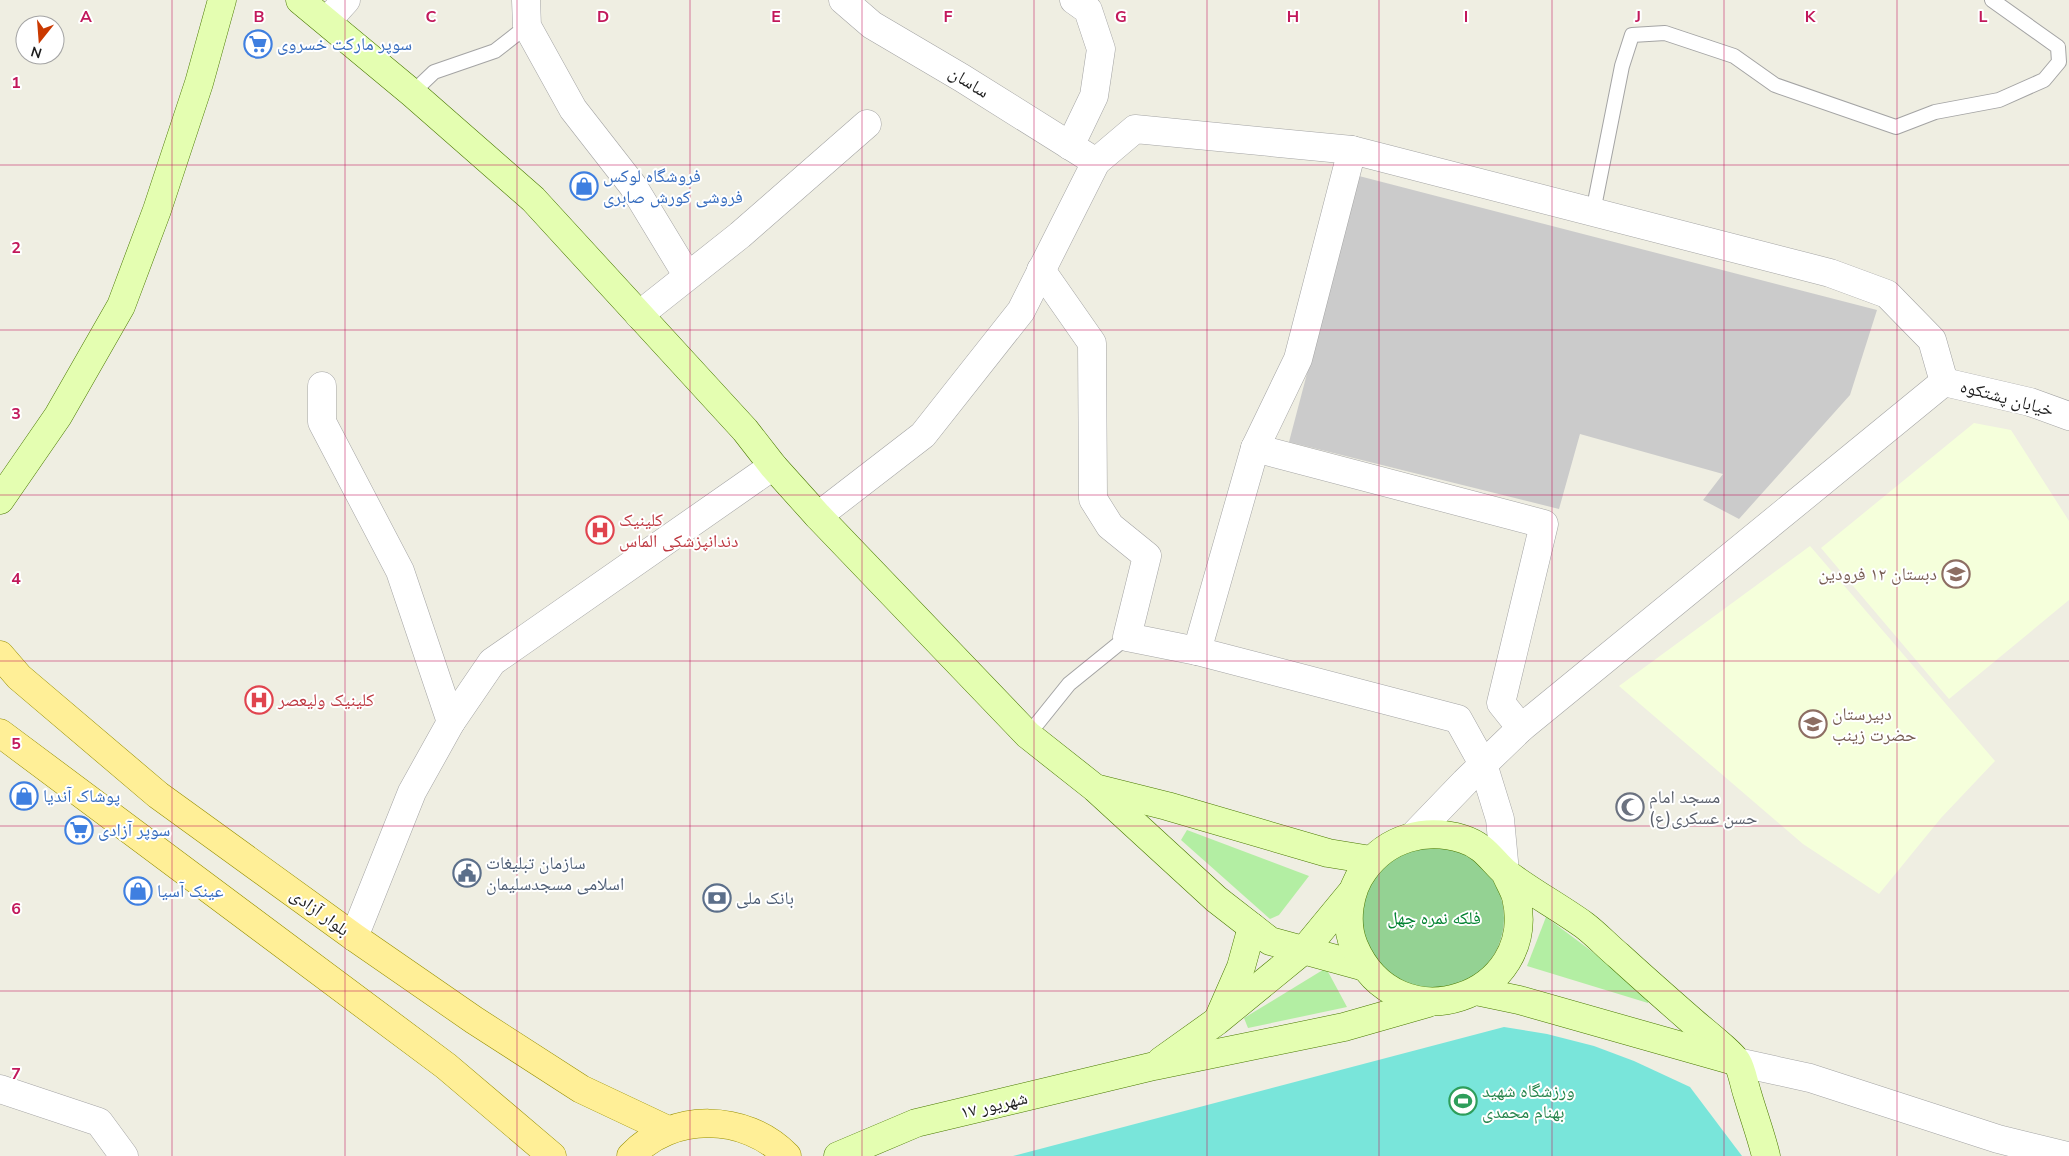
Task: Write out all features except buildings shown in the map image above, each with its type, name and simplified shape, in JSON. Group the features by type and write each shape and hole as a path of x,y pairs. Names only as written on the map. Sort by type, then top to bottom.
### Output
{"main road":[{"path":"0,500 58,416 121,306 169,174 199,83 222,0"},
{"path":"300,0 412,92 533,199 745,430 773,466 818,516 1028,735 1095,788 1216,899 1270,941 1305,949 1365,967"},
{"name":"بلوار آزادی","path":"0,655 19,677 158,795 354,937 474,1020 581,1089 668,1130"},
{"path":"0,733 446,1066 552,1156"},
{"path":"1095,788 1167,806 1328,853 1370,860"},
{"path":"1154,1066 1217,1020 1305,949 1352,892 1370,860 1390,845 1414,835 1440,833 1465,839 1487,852 1505,872 1585,926 1737,1062 1766,1156"},
{"path":"1352,892 1348,918 1353,943 1365,967 1382,985 1405,997 1429,1002 1454,1000 1476,991 1497,974 1512,951 1518,924 1516,897 1505,872"},
{"path":"1217,1020 1241,967 1252,928"},
{"path":"1476,991 1519,1000 1737,1062"},
{"name":"۱۷ شهریور","path":"838,1156 916,1123 1154,1066 1344,1027 1429,1002"},
{"path":"630,1156 640,1146 668,1130 705,1122 742,1127 776,1144 787,1156"}],"street":[{"path":"327,21 346,0"},
{"name":"ساسان","path":"843,0 872,25 962,78 1096,162"},
{"path":"1070,146 1094,96 1101,49 1088,10 1074,0"},
{"path":"527,13 573,109 633,186 688,276"},
{"path":"639,315 740,235 867,124"},
{"path":"818,516 923,435 1021,311 1096,162 1135,129 1352,150 1830,273 1887,294 1932,340 1944,382 1521,728 1414,835"},
{"path":"1197,651 1255,448 1298,359 1352,150"},
{"path":"1041,270 1092,343 1093,499 1110,526 1147,556 1127,637 1197,651 1458,719 1483,764 1500,819 1505,872"},
{"name":"خیابان پشتکوه","path":"1944,382 2030,402 2069,416"},
{"path":"322,386 322,422 400,570 451,722"},
{"path":"1255,448 1544,524 1501,703 1521,728"},
{"path":"354,937 412,792 451,722 492,662 773,466"},
{"path":"1737,1062 1810,1078 1998,1139 2066,1156"},
{"path":"0,1089 99,1122 124,1156"}],"lane":[{"path":"1594,212 1622,66 1632,35 1664,33 1734,56 1774,85 1896,127 1935,112 1999,100 2044,80 2059,62 2058,47 1992,0"},
{"path":"412,92 434,72 495,50 527,13"},
{"path":"1028,735 1069,684 1127,637"}],"shaded area":[{"path":"1359,176 1877,310 1850,395 1739,519 1703,500 1723,474 1580,434 1559,509 1289,442"},
{"name":"دبستان ۱۲ فرودین","path":"1974,423 2011,430 2069,521 2069,600 1949,699 1821,548"},
{"name":"دبیرستان حضرت زینب","path":"1810,546 1995,761 1941,818 1879,894 1803,844 1619,686"},
{"name":"ورزشگاه شهید بهنام محمدی","path":"1504,1027 1547,1034 1594,1046 1634,1061 1690,1087 1742,1156 1013,1156"}],"green space":[{"path":"1187,830 1309,876 1279,915 1270,919 1181,840"},
{"name":"فلکه نمره چهل","path":"1433,847 1447,848 1460,852 1483,868 1499,891 1503,904 1503,932 1499,945 1483,968 1460,984 1447,988 1433,989 1419,988 1406,984 1383,968 1367,945 1363,932 1362,918 1363,904 1367,891 1383,868 1406,852 1419,848"},
{"path":"1546,917 1650,995 1648,1003 1527,966"},
{"path":"1326,968 1347,1007 1248,1028 1244,1018"}],"place":[{"name":"سوپر مارکت خسروی","path":"258,44"},
{"name":"فروشگاه لوکس فروشی کورش صابری","path":"584,186"},
{"name":"کلینیک دندانپزشکی الماس","path":"600,530"},
{"name":"دبستان ۱۲ فرودین","path":"1956,574"},
{"name":"کلینیک ولیعصر","path":"259,700"},
{"name":"دبیرستان حضرت زینب","path":"1813,724"},
{"name":"پوشاک آندیا","path":"24,796"},
{"name":"مسجد امام حسن عسکری(ع)","path":"1630,807"},
{"name":"سوپر آزادی","path":"79,830"},
{"name":"سازمان تبلیغات اسلامی مسجدسلیمان","path":"467,873"},
{"name":"عینک آسیا","path":"138,891"},
{"name":"بانک ملی","path":"717,898"},
{"name":"ورزشگاه شهید بهنام محمدی","path":"1463,1101"}]}
